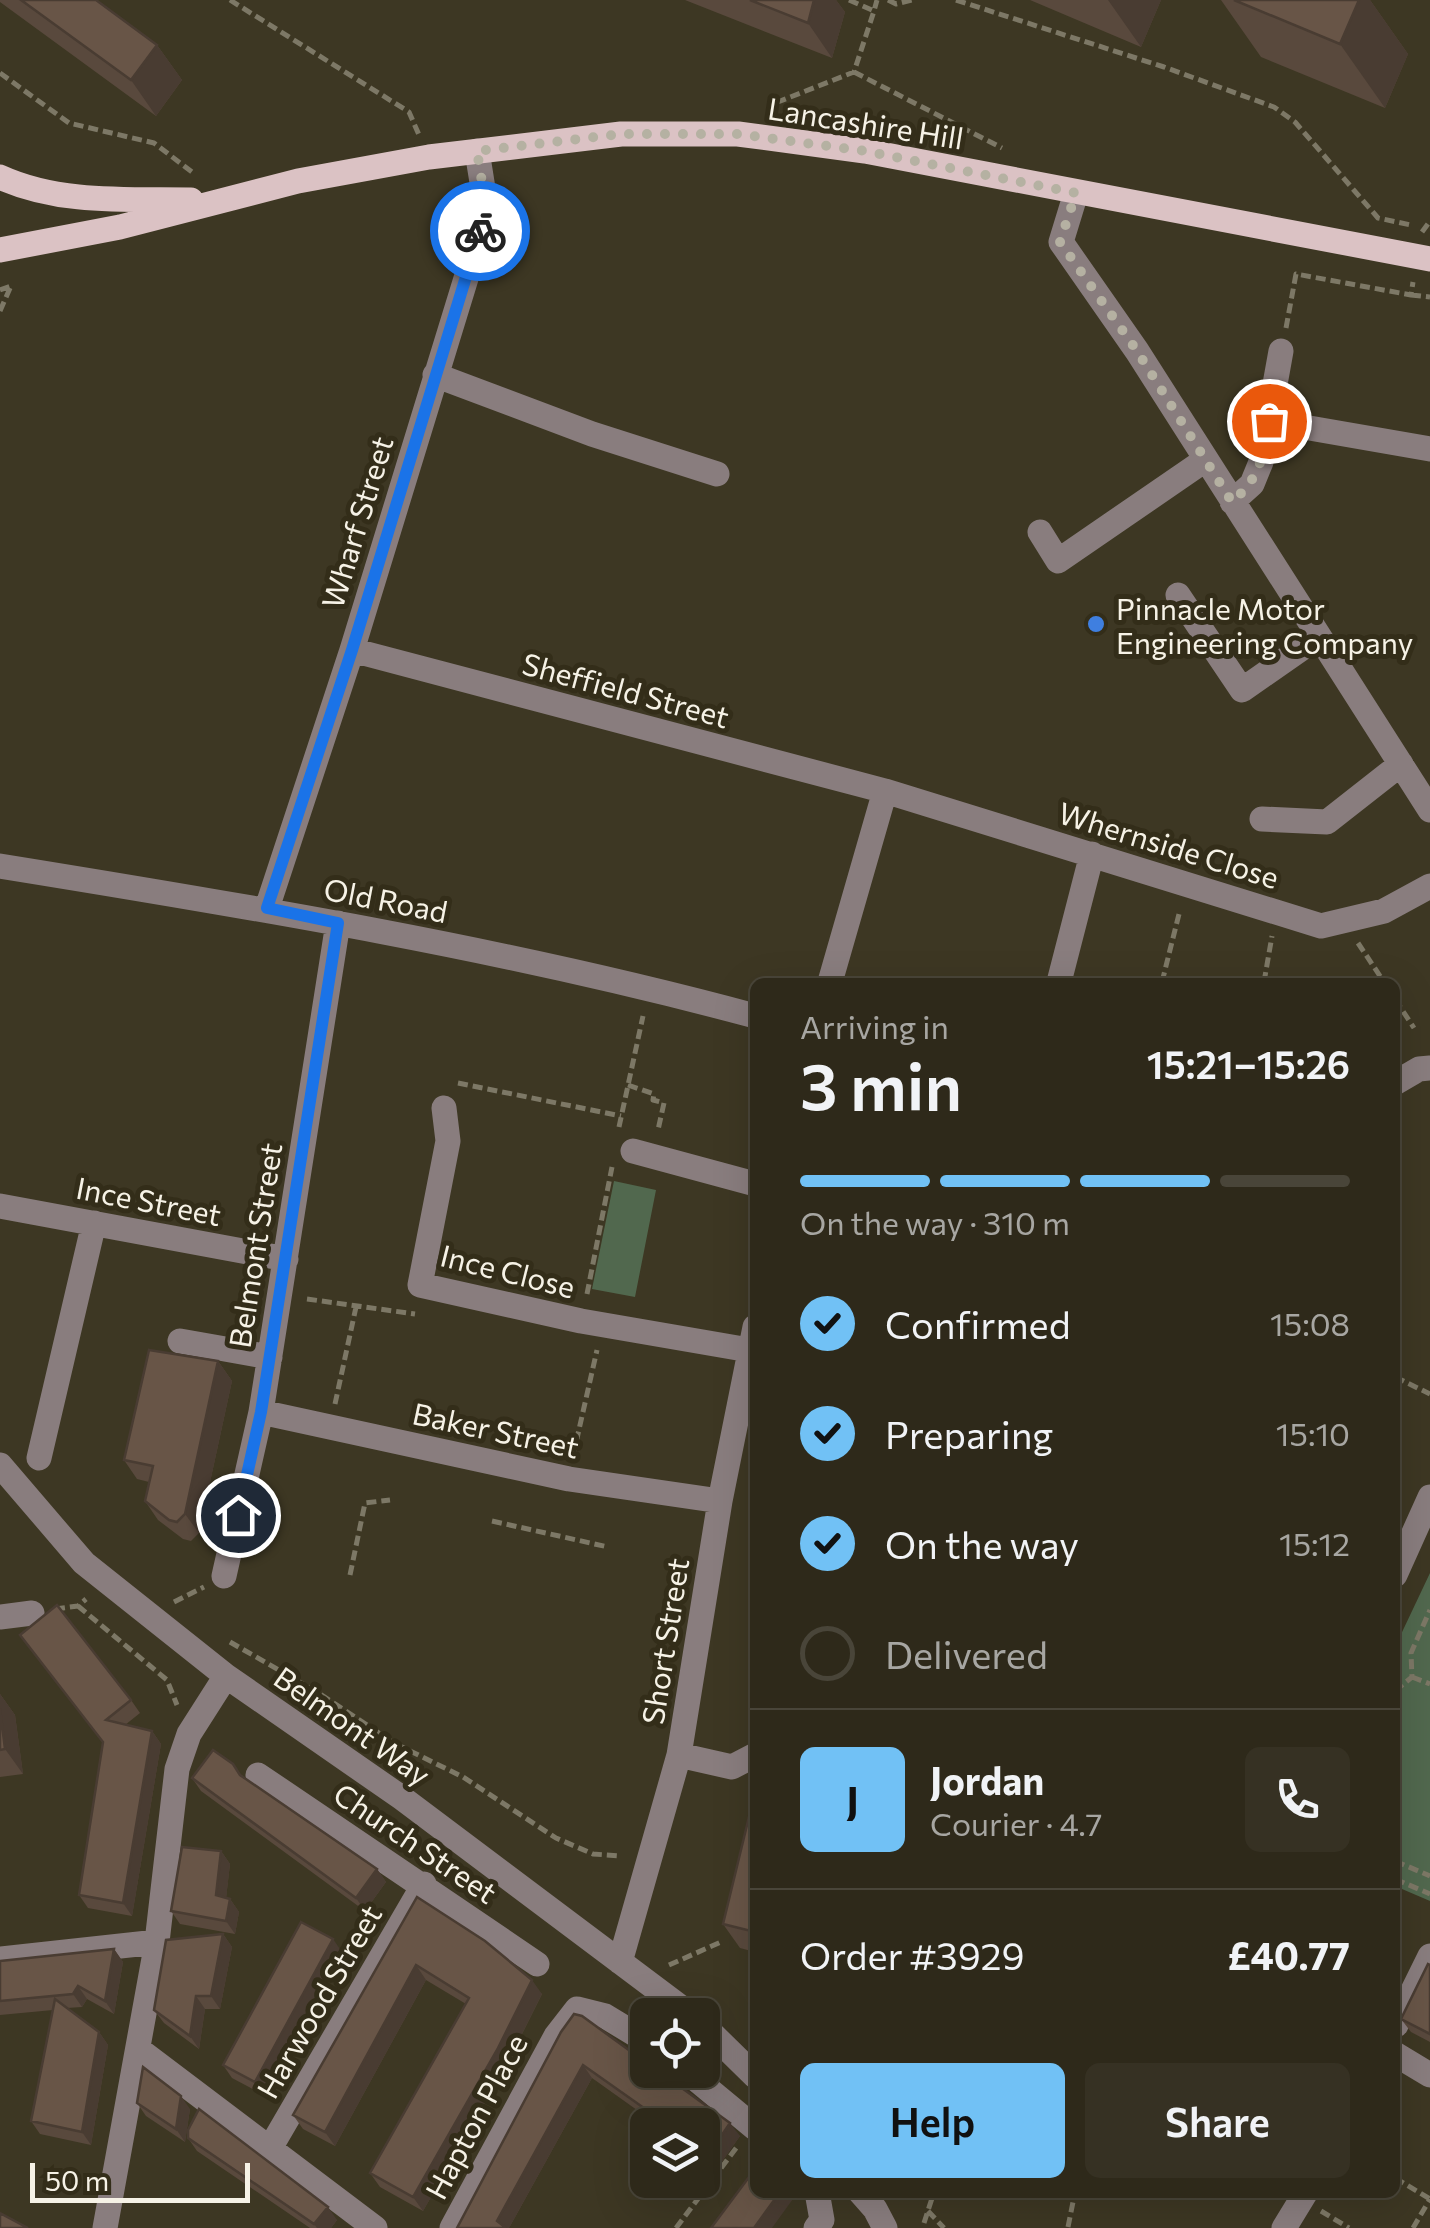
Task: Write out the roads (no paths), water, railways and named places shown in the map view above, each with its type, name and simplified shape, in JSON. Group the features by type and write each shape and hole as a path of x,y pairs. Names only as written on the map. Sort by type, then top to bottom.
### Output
{"main road":[{"name":"Lancashire Hill","path":"0,250 230,200 298,181 429,157 621,134 738,134 865,151 1424,258"},
{"name":"Lancashire Hill","path":"0,176 32,191 104,199 230,200"}],"street":[{"name":"Wharf Street","path":"267,908 352,650 482,223 485,201 477,151"},
{"path":"1076,193 1060,242 1137,351 1430,810"},
{"path":"1232,502 1252,484 1257,473 1282,351"},
{"path":"435,374 592,434 717,474"},
{"path":"1269,421 1430,449"},
{"path":"1040,532 1058,561 1206,460"},
{"path":"1178,595 1242,690 1318,637"},
{"name":"Sheffield Street","path":"352,650 884,791"},
{"path":"1262,819 1327,822 1401,764"},
{"path":"831,978 884,791"},
{"name":"Whernside Close","path":"884,791 1320,926 1384,912 1430,886"},
{"path":"1060,978 1092,854"},
{"name":"Old Road","path":"0,866 267,908 650,988 750,1015"},
{"name":"Belmont Street","path":"224,1576 261,1412 338,923"},
{"path":"1400,1080 1419,1069 1430,1068"},
{"name":"Ince Close","path":"444,1108 448,1141 420,1286 604,1325 750,1343"},
{"path":"643,1154 750,1183"},
{"name":"Ince Street","path":"0,1206 286,1259"},
{"path":"39,1458 94,1223"},
{"path":"180,1341 270,1357"},
{"name":"Short Street","path":"630,1970 649,1859 678,1754 720,1501 750,1357"},
{"name":"Baker Street","path":"261,1412 570,1479 720,1501"},
{"name":"Belmont Way","path":"0,1465 84,1562 226,1676 402,1798 667,1998"},
{"path":"1400,1563 1430,1497"},
{"path":"0,1617 32,1613"},
{"path":"104,2228 157,1942 177,1769 189,1734 226,1676"},
{"path":"678,1754 732,1766 750,1757"},
{"name":"Church Street","path":"258,1775 537,1964"},
{"name":"Harwood Street","path":"270,2150 424,1884"},
{"path":"0,1959 157,1942"},
{"path":"1400,2016 1430,1956"},
{"name":"Hapton Place","path":"452,2228 556,2036 577,2008 606,2016 630,2031"},
{"path":"720,2042 750,2071"},
{"path":"138,2049 376,2228"},
{"path":"1400,2057 1430,2075"},
{"path":"707,2088 750,2124"},
{"path":"816,2228 822,2220 818,2198"},
{"path":"865,2198 885,2228"},
{"path":"1284,2228 1302,2198"}],"place":[{"name":"Pinnacle Motor Engineering Company","path":"1096,624"}]}
